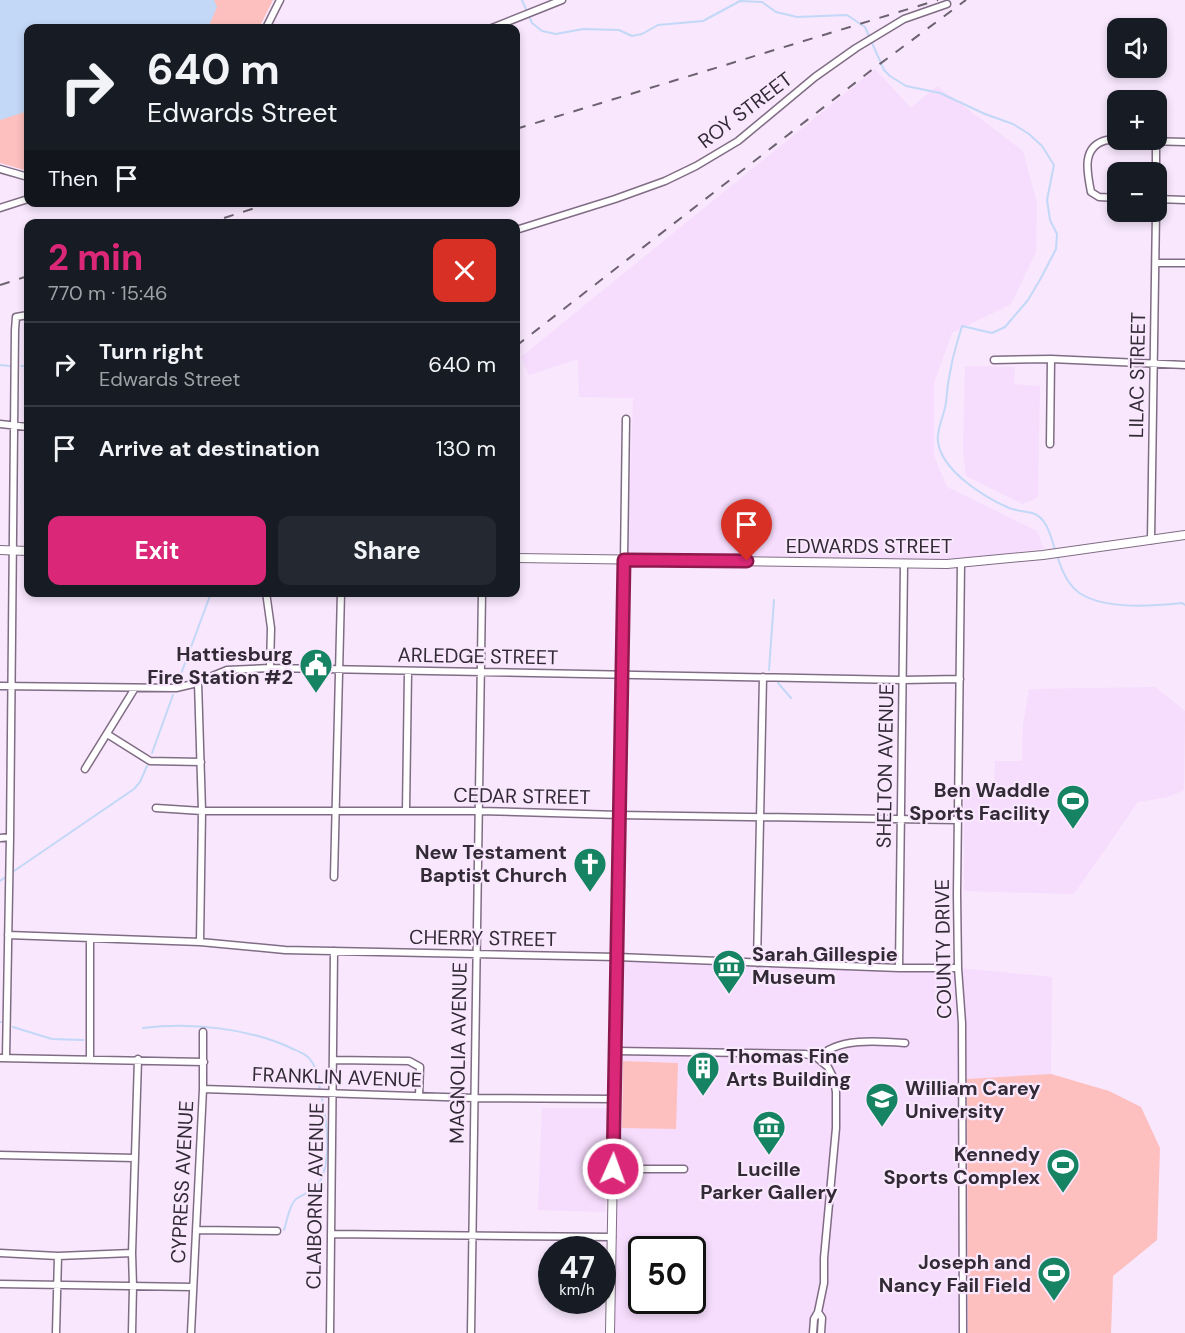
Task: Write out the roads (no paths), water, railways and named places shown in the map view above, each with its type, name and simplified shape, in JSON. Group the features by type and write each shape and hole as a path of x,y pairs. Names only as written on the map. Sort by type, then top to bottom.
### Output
{"main road":[{"name":"EDWARDS STREET","path":"520,558 961,563 1070,552 1185,536"},
{"path":"0,550 24,551"},
{"path":"612,1236 624,560"},
{"path":"610,1314 610,1333"}],"street":[{"path":"268,24 280,0"},
{"path":"502,24 562,0"},
{"name":"ROY STREET","path":"520,229 615,199 664,181 696,166 738,141 815,78 856,48 910,16 947,4"},
{"path":"1107,140 1097,142 1092,147 1088,176 1091,192 1099,197 1107,197"},
{"path":"1167,142 1185,142"},
{"path":"0,170 24,176"},
{"path":"1167,199 1185,200"},
{"path":"0,208 24,200"},
{"name":"LILAC STREET","path":"1152,540 1156,222"},
{"path":"1156,263 1185,263"},
{"path":"24,316 16,317 10,837 3,1058 204,1062"},
{"path":"1050,444 1051,359"},
{"path":"994,360 1051,359 1185,364"},
{"path":"624,560 626,419"},
{"path":"0,424 24,426"},
{"name":"COUNTY DRIVE","path":"961,563 958,968 962,1023 963,1333"},
{"name":"SHELTON AVENUE","path":"898,968 904,564"},
{"path":"267,597 271,622 270,668"},
{"path":"334,877 341,597"},
{"name":"MAGNOLIA AVENUE","path":"471,1333 482,597"},
{"name":"ARLEDGE STREET","path":"0,686 176,688 227,670 270,668 902,680 960,679"},
{"path":"406,811 408,672"},
{"path":"757,963 762,676"},
{"path":"198,682 202,811 200,942"},
{"path":"85,769 135,688"},
{"path":"107,734 150,761 201,762"},
{"name":"CEDAR STREET","path":"156,808 202,811 480,811 958,820"},
{"path":"0,838 10,837"},
{"name":"CHERRY STREET","path":"8,935 200,942 264,949 958,968"},
{"path":"90,939 90,1059"},
{"name":"CLAIBORNE AVENUE","path":"330,1333 334,951"},
{"name":"CYPRESS AVENUE","path":"191,1333 198,1230 203,1032"},
{"path":"819,1058 823,1053 849,1043 905,1042"},
{"path":"615,1051 805,1053 819,1058 828,1067 834,1079 836,1108 824,1283 818,1312 814,1319 813,1333"},
{"path":"132,1333 138,1059"},
{"path":"333,1060 415,1063 420,1067 419,1096"},
{"name":"FRANKLIN AVENUE","path":"203,1089 474,1098 615,1099"},
{"path":"0,1155 135,1158"},
{"path":"613,1169 684,1169"},
{"path":"198,1230 277,1231"},
{"path":"332,1234 538,1236"},
{"path":"0,1253 58,1256 132,1253"},
{"path":"56,1333 58,1256"},
{"path":"0,1284 193,1287"},
{"path":"818,1312 822,1318 821,1333"}],"water":[{"path":"0,0 214,0 217,7 210,24 24,24 24,112 0,120"}],"waterway":[{"path":"522,0 532,23 542,31 556,34 583,29 619,30 632,36 642,34 658,25 703,21 740,1 762,2 776,12 797,17 847,15 865,27 884,70 890,76 906,86 940,93 1013,124 1042,146 1054,165 1047,200 1050,220 1057,234 1056,249 1028,300 1005,327 992,333 962,326 948,382 938,442 947,463 966,482 999,503 1012,509 1037,515 1048,528 1055,550"},
{"path":"0,365 10,366"},
{"path":"1057,555 1072,586 1081,594 1092,599 1130,606 1182,603 1185,605"},
{"path":"178,682 210,597"},
{"path":"769,670 774,600"},
{"path":"778,683 791,698"},
{"path":"152,753 173,695"},
{"path":"14,871 134,789 147,766"},
{"path":"0,881 4,878"},
{"path":"143,1028 200,1026 239,1032 276,1042 301,1053 310,1060 314,1065 320,1089"},
{"path":"13,1027 52,1039 83,1040"},
{"path":"284,1230 294,1202 317,1186 326,1164 327,1142 322,1099"}],"railway":[{"path":"520,128 938,0"},
{"path":"520,343 869,72 966,0"},
{"path":"221,219 258,207"},
{"path":"0,285 24,277"}],"place":[{"name":"Hattiesburg Fire Station #2","path":"316,694"},
{"name":"Ben Waddle Sports Facility","path":"1073,830"},
{"name":"New Testament Baptist Church","path":"590,893"},
{"name":"Sarah Gillespie Museum","path":"729,995"},
{"name":"Thomas Fine Arts Building","path":"703,1097"},
{"name":"William Carey University","path":"882,1128"},
{"name":"Lucille Parker Gallery","path":"769,1156"},
{"name":"Kennedy Sports Complex","path":"1063,1194"},
{"name":"Joseph and Nancy Fail Field","path":"1054,1302"}]}
